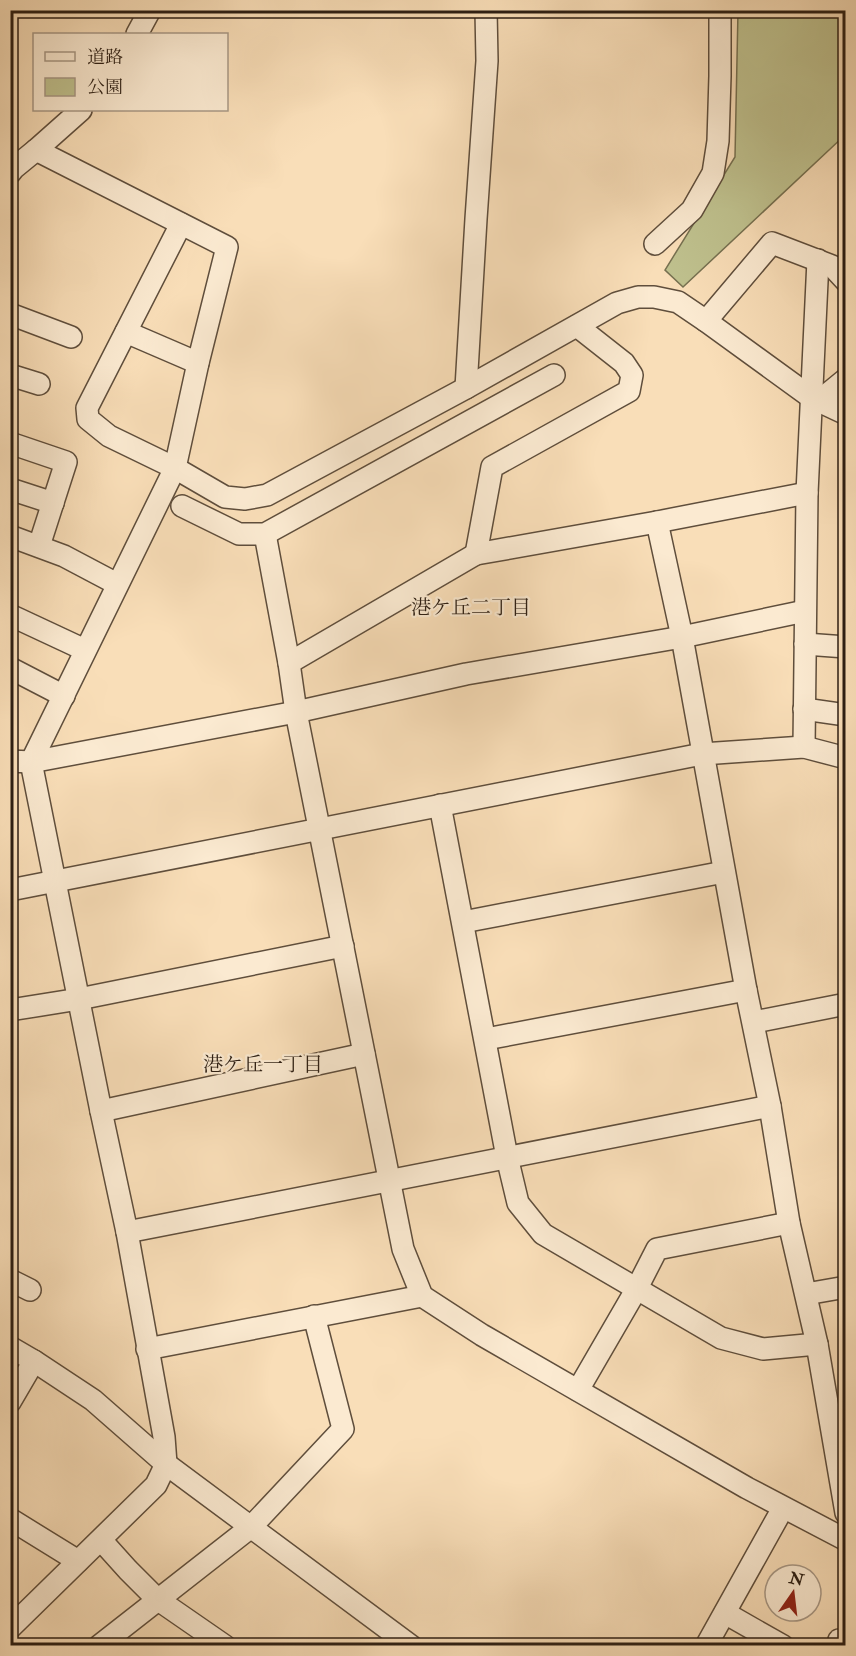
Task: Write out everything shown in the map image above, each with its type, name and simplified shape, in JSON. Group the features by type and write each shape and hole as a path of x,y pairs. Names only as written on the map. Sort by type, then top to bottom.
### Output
{"street":[{"path":"138,33 150,10"},
{"path":"466,388 487,61 486,10"},
{"path":"655,244 692,210 713,173 718,141 720,10"},
{"path":"10,172 80,111"},
{"path":"10,1628 156,1485 166,1464 164,1437 127,1232 56,882 21,762 64,696 175,468 227,247 36,150"},
{"path":"181,224 87,408 88,418 110,436 175,468 225,497 245,499 267,495 466,388 617,303 638,297 654,297 678,302 812,398 846,414"},
{"path":"706,321 772,243 832,266 846,281"},
{"path":"804,747 807,493 818,260"},
{"path":"10,314 71,337"},
{"path":"476,554 492,466 629,391 632,375 624,363 577,326"},
{"path":"126,332 198,363"},
{"path":"10,375 39,384"},
{"path":"182,506 239,534 265,534 554,375"},
{"path":"812,398 824,397 846,379"},
{"path":"10,443 66,462 39,546"},
{"path":"10,489 53,503"},
{"path":"289,663 476,554 807,493"},
{"path":"657,522 682,637 746,990 770,1106 789,1222 818,1344 846,1513"},
{"path":"265,534 296,712 403,1249 422,1296 482,1335 783,1508 846,1540"},
{"path":"10,536 64,556 117,584"},
{"path":"21,762 296,712 466,674 682,637 805,611"},
{"path":"10,615 85,650"},
{"path":"805,644 846,647"},
{"path":"10,668 64,696"},
{"path":"804,710 846,716"},
{"path":"10,890 702,754 804,747 846,758"},
{"path":"440,805 507,1157 518,1203 543,1234 721,1338 763,1349 818,1344"},
{"path":"463,922 724,872"},
{"path":"10,1010 79,999 343,946"},
{"path":"486,1039 746,990"},
{"path":"754,1022 846,1004"},
{"path":"101,1111 364,1054"},
{"path":"127,1232 770,1106"},
{"path":"578,1390 657,1249 789,1222"},
{"path":"10,1280 30,1290"},
{"path":"806,1294 846,1287"},
{"path":"147,1349 422,1296"},
{"path":"99,1646 251,1527 343,1429 314,1317"},
{"path":"10,1347 93,1400 166,1464 411,1646"},
{"path":"10,1402 34,1361"},
{"path":"706,1646 783,1508"},
{"path":"10,1519 78,1560"},
{"path":"101,1540 157,1599 225,1646"},
{"path":"725,1613 783,1646"}],"green space":[{"path":"738,11 845,11 845,135 683,287 665,270 735,157"}],"district":[{"name":"港ケ丘二丁目","path":"471,607"},
{"name":"港ケ丘一丁目","path":"263,1064"}]}
